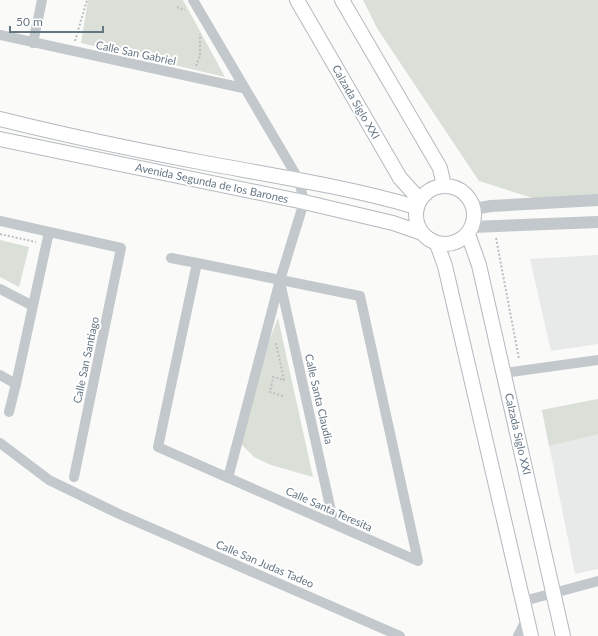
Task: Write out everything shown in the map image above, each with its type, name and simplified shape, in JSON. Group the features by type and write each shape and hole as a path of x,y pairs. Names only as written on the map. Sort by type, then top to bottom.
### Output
{"main road":[{"name":"Calzada Siglo XXI","path":"297,0 400,178 418,203"},
{"path":"342,0 440,168 444,186"},
{"name":"Avenida Segunda de los Barones","path":"0,119 110,145 299,180 394,200 418,203"},
{"name":"Avenida Segunda de los Barones","path":"0,139 304,202 393,223 422,233"},
{"path":"437,244 454,244 470,230 474,209 463,192 456,188 444,186 430,190 423,194 418,203 416,221 422,233 437,244 445,266 531,636"},
{"name":"Calzada Siglo XXI","path":"470,230 563,636"}],"street":[{"path":"33,43 42,0"},
{"path":"193,0 243,88 299,180 304,202 280,280 228,478"},
{"name":"Calle San Gabriel","path":"0,36 243,88"},
{"path":"474,209 491,206 598,200"},
{"path":"0,221 49,232 9,412"},
{"path":"470,230 494,225 598,222"},
{"name":"Calle San Santiago","path":"49,232 121,248 74,476"},
{"path":"171,258 196,263"},
{"name":"Calle Santa Teresita","path":"196,263 360,296 418,561 158,447 196,263"},
{"name":"Calle Santa Claudia","path":"280,280 334,524"},
{"path":"0,289 33,306"},
{"path":"504,374 598,360"},
{"path":"0,375 16,384"},
{"name":"Calle San Judas Tadeo","path":"0,443 49,480 119,514 400,636"},
{"path":"524,601 598,581"},
{"path":"518,636 528,618"}],"path":[{"path":"73,52 87,0"},
{"path":"177,7 188,11"},
{"path":"192,77 200,56 200,32"},
{"path":"494,225 521,371"},
{"path":"0,234 40,243"},
{"path":"278,336 276,344 284,380 273,377 270,392 283,396"}],"shaded area":[{"path":"88,0 183,0 225,77 81,43"},
{"path":"363,0 598,0 598,196 536,199 479,181 377,28"},
{"path":"0,240 29,247 19,287 0,277"},
{"path":"598,255 598,344 551,351 530,259"},
{"path":"278,318 313,477 271,465 254,457 238,441 253,382"},
{"path":"598,399 598,569 575,574 542,410"},
{"path":"598,399 598,434 549,446 542,410"}]}
